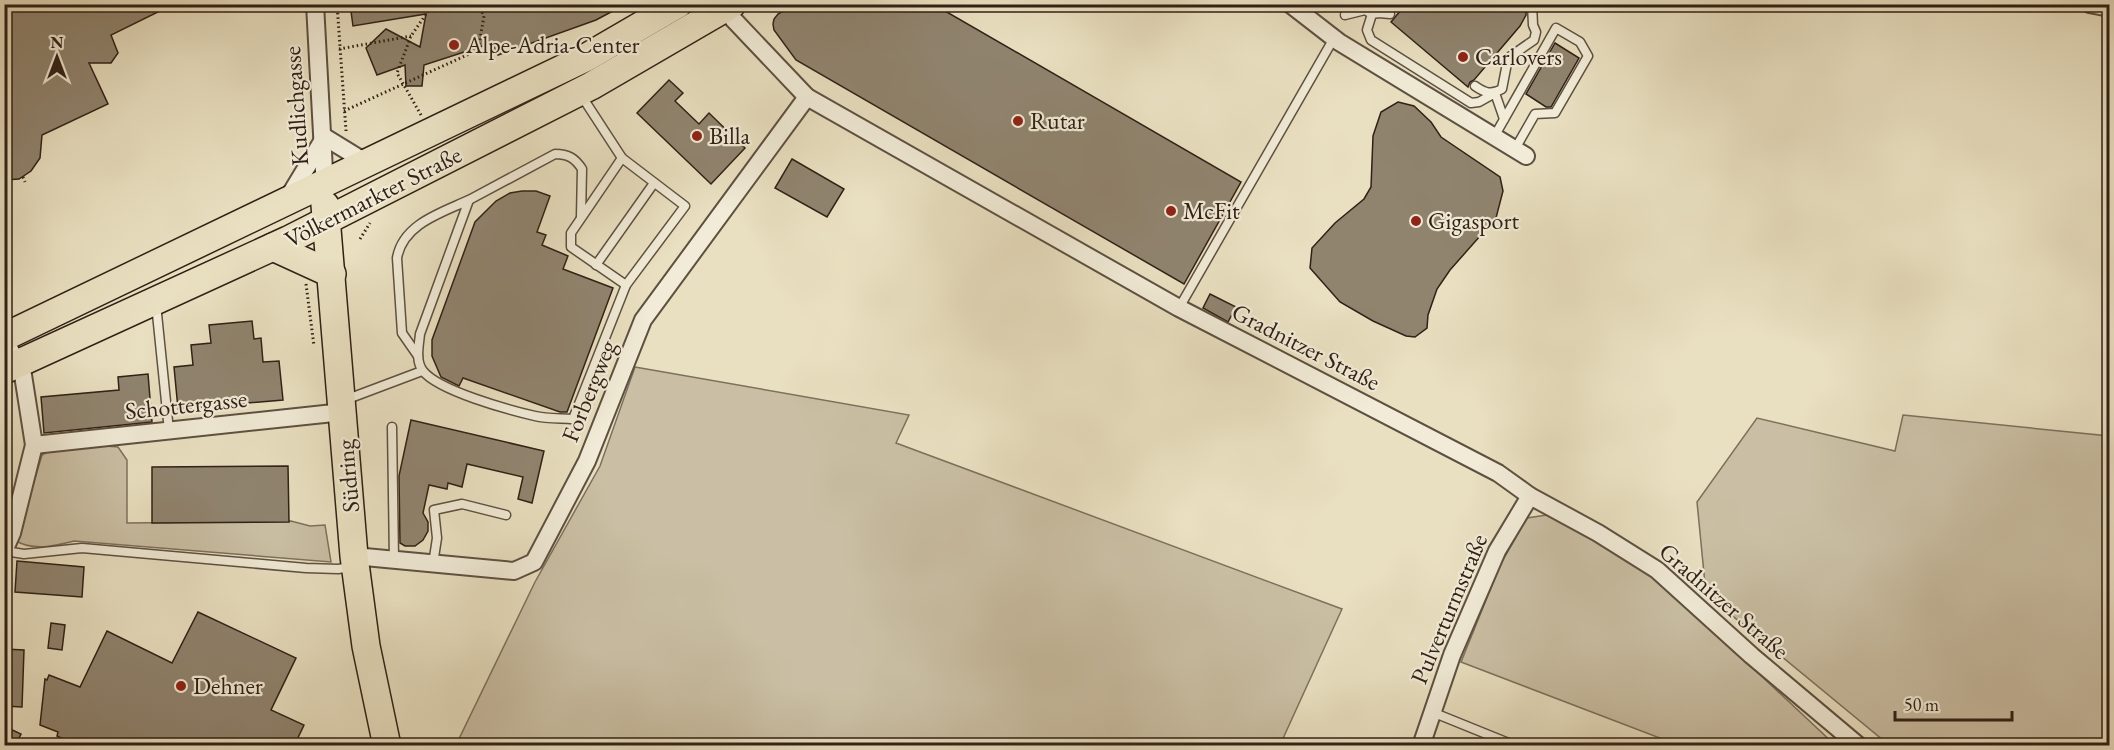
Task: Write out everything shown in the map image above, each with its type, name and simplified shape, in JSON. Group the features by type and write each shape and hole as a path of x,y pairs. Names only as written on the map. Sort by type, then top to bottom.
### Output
{"main road":[{"name":"Völkermarkter Straße","path":"13,353 284,204 587,57 678,4"},
{"name":"Völkermarkter Straße","path":"13,353 155,302 273,247 579,92 728,6"},
{"path":"284,204 325,205 368,199"},
{"path":"273,247 332,268 368,199"},
{"name":"Südring","path":"325,205 355,561 366,646 387,746"}],"street":[{"name":"Kudlichgasse","path":"315,4 325,205"},
{"path":"1290,4 1334,38 1521,153"},
{"path":"2089,4 2109,8"},
{"name":"Gradnitzer Straße","path":"728,6 733,19 807,97 1179,308 1498,473 1530,496 1598,533 1657,570 1752,656 1859,746"},
{"name":"Forbergweg","path":"355,561 394,560 514,572 534,562 587,461 643,320 807,97"},
{"path":"284,204 323,138 367,163"},
{"path":"5,551 9,523 34,445 13,353"},
{"name":"Schottergasse","path":"34,445 169,431 342,406"},
{"name":"Pulverturmstraße","path":"1421,746 1452,655 1497,551 1530,496"}],"lane":[{"path":"1354,4 1345,15 1369,10 1390,14"},
{"path":"1369,10 1367,30 1371,39 1471,103 1479,102 1502,89 1508,58 1534,39 1536,32 1533,25 1532,4"},
{"path":"1494,137 1556,28 1580,42 1588,56 1555,113 1535,114 1521,153"},
{"path":"1179,308 1334,38"},
{"path":"1476,86 1484,92 1495,93"},
{"path":"579,92 622,158 685,206 626,285 573,419 537,417 490,404 450,389 422,370 418,356 402,333 397,258 399,246 420,223 469,200 555,154 571,156 582,169 581,218"},
{"path":"1495,93 1504,119"},
{"path":"622,158 571,233 571,248 626,285"},
{"path":"596,265 654,183"},
{"path":"418,356 420,334 469,200"},
{"path":"155,302 169,431"},
{"path":"342,406 422,370"},
{"path":"392,428 394,560"},
{"path":"433,564 437,538 434,510 462,504 506,515"},
{"path":"5,551 24,554 82,548 338,569 355,561"},
{"path":"1432,712 1516,746"}],"path":[{"path":"337,4 344,111 348,137"},
{"path":"422,116 397,73 411,36 433,4"},
{"path":"344,111 478,51 484,16 478,4"},
{"path":"339,49 411,36"},
{"path":"23,177 25,182"}],"shaded area":[{"path":"635,367 909,415 896,443 1342,609 1280,745 456,745 535,582 600,466"},
{"path":"1903,415 2109,436 2109,745 1889,745 1706,594 1697,502 1757,418 1895,451"},
{"path":"118,447 127,460 127,523 291,521 310,526 325,525 331,562 74,541 37,547 16,541 42,455 51,450"},
{"path":"1553,514 1657,578 1835,745 1678,745 1461,662 1501,563 1527,518"}],"building":[{"path":"18,4 174,4 111,35 118,53 111,63 89,63 108,104 42,135 40,158 31,171 19,179 4,180 4,11"},
{"name":"Alpe-Adria-Center","path":"350,4 626,4 596,20 498,55 492,43 424,65 422,86 406,86 405,65 377,75 366,48 386,29 420,47 426,14 353,26"},
{"name":"Rutar","path":"794,4 933,4 1241,182 1184,284 796,60 774,30 773,24 778,14"},
{"name":"Carlovers","path":"1406,4 1513,4 1526,12 1526,15 1520,26 1468,87 1391,22"},
{"path":"1555,43 1579,58 1551,107 1546,107 1526,94"},
{"name":"Billa","path":"669,80 683,93 675,101 699,124 709,113 745,148 711,184 637,113"},
{"name":"Gigasport","path":"1398,102 1414,106 1431,122 1441,137 1500,177 1503,191 1496,218 1450,270 1437,289 1428,315 1427,328 1415,337 1406,336 1373,321 1340,302 1310,268 1312,248 1335,223 1364,199 1371,187 1373,136 1381,112"},
{"path":"792,159 844,189 827,217 775,188"},
{"path":"536,191 550,196 537,232 546,235 542,245 568,256 563,269 613,288 567,412 560,412 463,378 459,386 441,377 432,356 432,340 475,222 496,201 510,193"},
{"path":"1210,294 1236,307 1228,322 1203,308"},
{"path":"252,321 254,339 261,338 263,362 279,361 283,400 178,409 174,367 193,365 191,345 211,343 209,325"},
{"path":"148,374 152,422 44,433 41,397 119,390 118,377"},
{"path":"411,420 544,451 532,503 518,499 523,477 467,464 462,487 448,483 447,489 429,485 423,513 428,522 428,531 423,540 415,546 405,546 400,543 399,476"},
{"path":"288,466 289,522 152,523 152,467"},
{"path":"17,561 84,567 82,597 15,592"},
{"name":"Dehner","path":"198,612 296,658 271,710 304,725 294,746 77,746 57,736 58,732 40,725 45,679 47,680 49,675 80,687 107,631 172,663"},
{"path":"51,623 65,625 62,650 48,648"},
{"path":"4,649 24,650 22,707 4,706"},
{"path":"4,726 21,734 15,746 4,746"}],"place":[{"name":"Alpe-Adria-Center","path":"454,45"},
{"name":"Carlovers","path":"1463,57"},
{"name":"Rutar","path":"1018,121"},
{"name":"Billa","path":"697,136"},
{"name":"McFit","path":"1171,211"},
{"name":"Gigasport","path":"1416,221"},
{"name":"Dehner","path":"181,686"}]}
